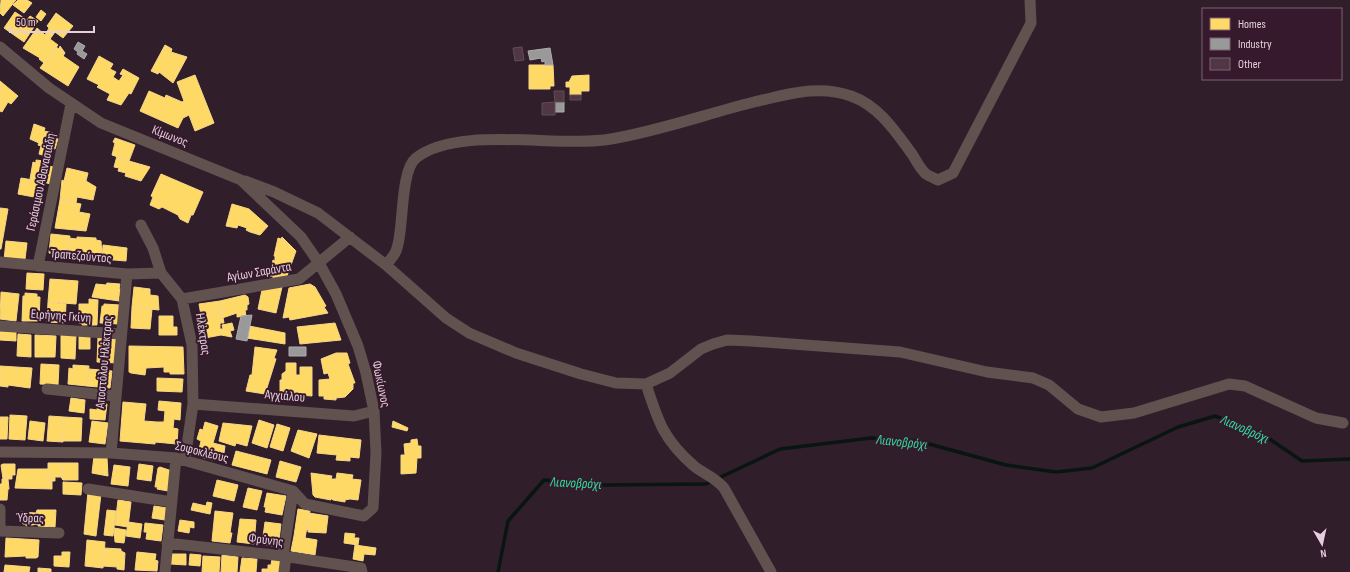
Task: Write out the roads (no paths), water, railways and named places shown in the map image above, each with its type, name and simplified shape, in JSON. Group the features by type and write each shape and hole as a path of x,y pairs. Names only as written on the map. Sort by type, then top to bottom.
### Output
{"street":[{"path":"386,265 397,249 407,173 414,160 441,145 507,139 584,142 609,139 632,135 725,109 804,90 829,91 851,96 867,103 893,128 925,173 938,180 953,173 1031,23 1030,0"},
{"name":"Κίμωνος","path":"0,47 71,104 100,123 241,180 301,237 319,263"},
{"name":"Γεράσιμου Αθανασιάδη","path":"38,266 71,104"},
{"path":"241,180 274,192 318,213 386,265 446,318 470,333 516,353 581,374 616,383 646,384 670,373 701,349 727,340 900,352 987,372 1033,378 1049,385 1078,408 1101,417 1134,412 1229,384 1245,386 1261,391 1316,418 1343,423"},
{"name":"Ηλέκτρας","path":"141,224 153,248 161,273 182,299 192,345 193,404 172,502 165,572"},
{"name":"Αγίων Σαράντα","path":"182,299 299,279 350,237"},
{"name":"Τραπεζούντος","path":"0,262 127,274 161,273"},
{"name":"Φωκίωνος","path":"319,263 336,294 358,346 374,411 376,453 373,508 364,516"},
{"name":"Αποστόλου Ηλέκτρας","path":"111,453 127,274"},
{"name":"Ειρήνης Γκίνη","path":"0,326 121,334"},
{"path":"646,384 658,419 668,439 681,455 699,470 716,479 724,488 771,572"},
{"path":"47,389 115,396"},
{"name":"Αγχιάλου","path":"193,404 354,416 374,411"},
{"name":"Σοφοκλέους","path":"0,452 111,453 180,459 293,491 305,504 364,516"},
{"path":"88,490 172,502"},
{"path":"284,572 284,556 293,491"},
{"path":"0,526 1,509"},
{"name":"Ύδρας","path":"0,531 58,533"},
{"name":"Φρύνης","path":"167,543 284,556 361,570"}],"waterway":[{"name":"Λιανοβρόχι","path":"498,572 508,521 544,480 605,485 706,484 780,449 871,438 918,441 1006,465 1056,472 1092,468 1178,427 1215,416 1262,434 1302,461 1350,459"}]}
